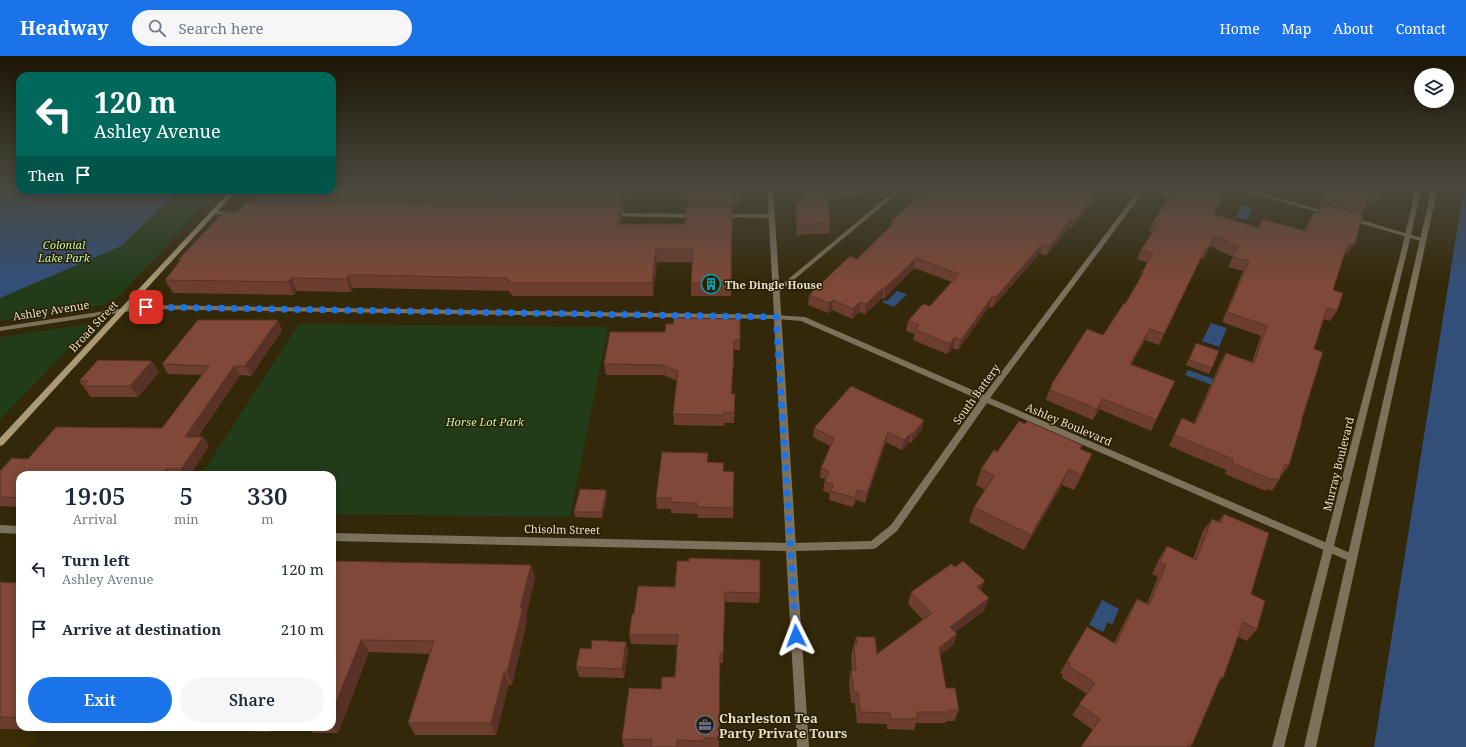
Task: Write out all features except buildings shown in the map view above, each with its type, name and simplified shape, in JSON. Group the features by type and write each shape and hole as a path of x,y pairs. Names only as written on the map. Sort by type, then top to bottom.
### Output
{"main road":[{"name":"Broad Street","path":"0,443 207,219"}],"street":[{"path":"772,219 776,317 803,747"},
{"path":"776,292 863,219"},
{"name":"South Battery","path":"791,547 873,545 884,538 894,528 986,399 1120,219"},
{"path":"1349,219 1423,240"},
{"name":"Murray Boulevard","path":"1278,747 1412,219"},
{"path":"1310,747 1428,219"},
{"name":"Ashley Avenue","path":"0,329 146,307 776,317"},
{"name":"Ashley Boulevard","path":"776,317 802,319 1352,558"},
{"path":"0,529 16,530"},
{"name":"Chisolm Street","path":"336,537 791,547"}],"shaded area":[{"path":"0,727 16,727 16,731 40,731 29,747 0,747"}],"green space":[{"name":"Colonial Lake Park","path":"0,219 192,219 116,299 103,305 0,321"},
{"path":"88,324 88,328 0,420 0,337"},
{"name":"Horse Lot Park","path":"299,324 608,327 570,517 336,514 336,471 204,471"}],"water":[{"path":"0,219 149,219 121,246 0,298"},
{"path":"1459,219 1466,219 1466,747 1374,747"},
{"path":"897,291 907,294 894,307 882,302 884,300 887,301"},
{"path":"1211,323 1227,328 1219,347 1202,341"},
{"path":"1188,370 1214,379 1212,385 1185,375"},
{"path":"1102,600 1119,609 1112,625 1108,622 1103,632 1089,625"}],"place":[{"name":"The Dingle House","path":"711,284"},
{"name":"Charleston Tea Party Private Tours","path":"705,725"}],"route":[{"path":"146,307 776,317 796,636"}]}
